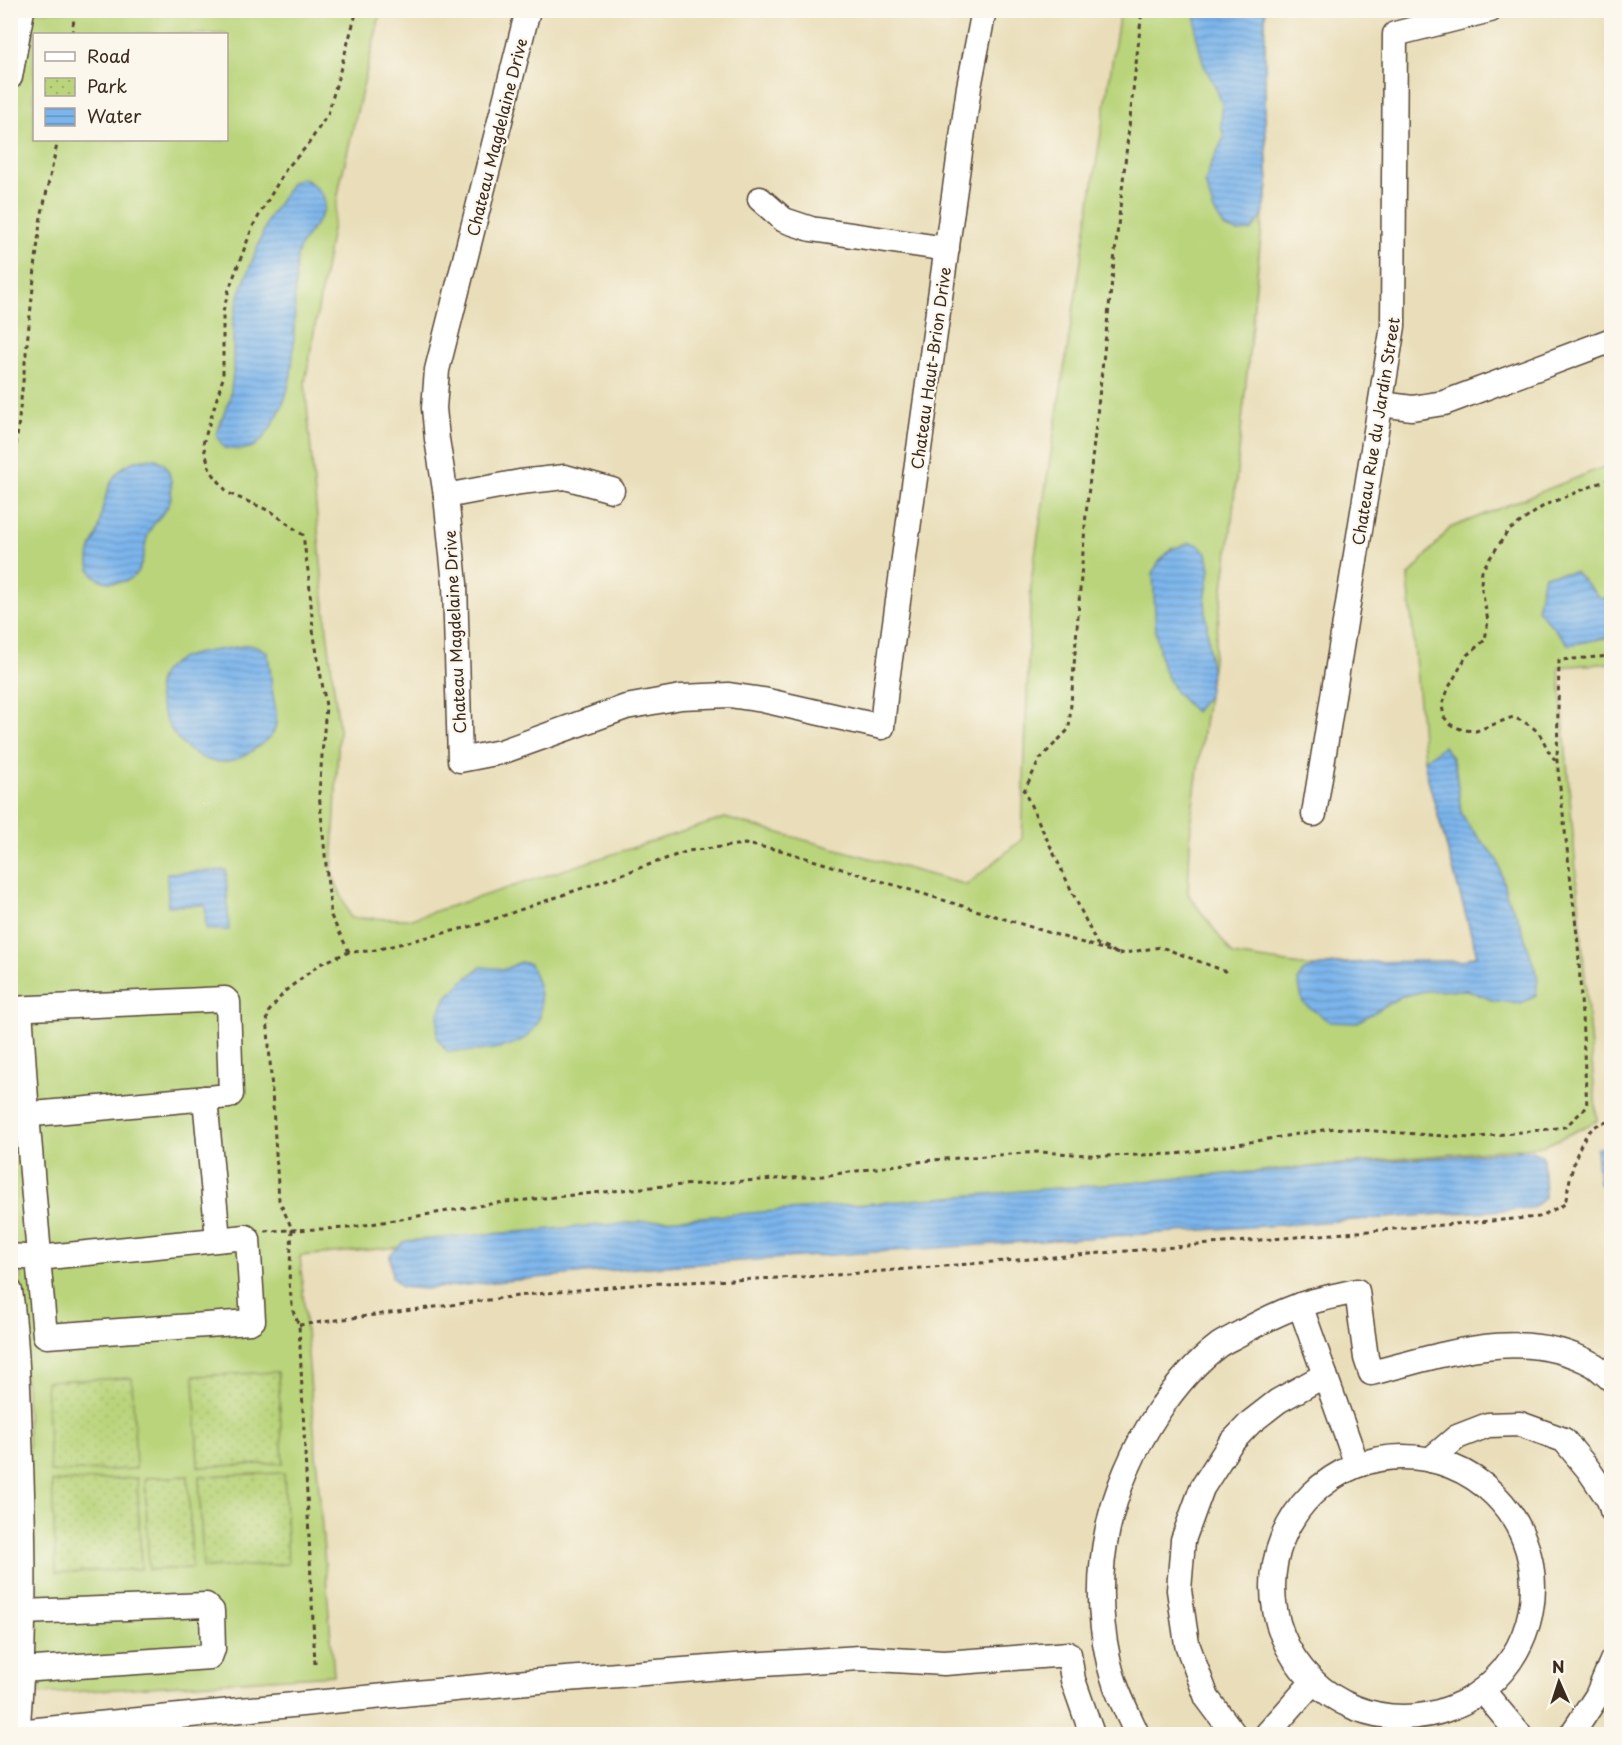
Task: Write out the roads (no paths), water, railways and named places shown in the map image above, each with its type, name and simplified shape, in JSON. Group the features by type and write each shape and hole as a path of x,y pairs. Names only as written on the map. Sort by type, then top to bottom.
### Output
{"street":[{"path":"10,77 22,10"},
{"name":"Chateau Magdelaine Drive","path":"528,10 437,370 434,408 455,584 460,760 501,752 626,707 681,697 729,695 763,700 882,727"},
{"name":"Chateau Haut-Brion Drive","path":"882,727 969,87 984,10"},
{"name":"Chateau Rue du Jardin Street","path":"1314,814 1393,326 1395,34 1490,10"},
{"path":"760,199 784,220 811,229 947,249"},
{"path":"1381,404 1412,408 1444,403 1611,340"},
{"path":"446,496 520,482 565,477 612,489"},
{"path":"10,1256 38,1258 246,1237 248,1239 253,1320 45,1335 38,1258 19,1115 15,1009 225,999 228,1002 231,1094 229,1096 19,1115"},
{"path":"205,1098 218,1239"},
{"path":"10,1291 16,1332 17,1516 22,1612 17,1733 60,1731 527,1682 748,1665 860,1658 944,1664 1070,1654 1073,1680 1092,1734"},
{"path":"1137,1734 1121,1699 1108,1659 1102,1617 1105,1544 1111,1510 1126,1470 1155,1417 1172,1392 1219,1345 1264,1320 1300,1305 1357,1291 1366,1358 1371,1373 1470,1348 1510,1344 1553,1349 1594,1366 1611,1380"},
{"path":"1300,1305 1357,1465"},
{"path":"16,1332 45,1330"},
{"path":"1234,1734 1207,1698 1188,1644 1179,1590 1183,1540 1202,1488 1230,1444 1251,1422 1278,1401 1325,1375"},
{"path":"1430,1460 1457,1437 1488,1425 1520,1424 1563,1440 1588,1469 1609,1500 1611,1510"},
{"path":"1406,1457 1430,1460 1465,1472 1495,1494 1517,1523 1531,1558 1534,1595 1527,1631 1509,1664 1484,1691 1451,1709 1415,1718 1378,1716 1343,1704 1312,1683 1289,1653 1275,1618 1272,1580 1279,1543 1297,1510 1324,1483 1357,1465 1381,1459 1406,1457"},
{"path":"18,1681 210,1657 213,1649 212,1611 206,1605 22,1612"},
{"path":"1572,1734 1597,1696 1611,1661"},
{"path":"1267,1734 1312,1683"},
{"path":"1484,1691 1519,1734"}],"water":[{"path":"1196,11 1265,11 1265,121 1268,186 1263,216 1251,231 1238,232 1225,228 1214,211 1205,183 1224,137 1221,126 1222,105 1203,63 1196,34"},
{"path":"303,178 317,188 324,198 324,208 321,217 301,246 297,257 293,357 285,398 261,441 242,450 224,448 216,434 230,398 233,372 233,320 240,293 268,219 292,182"},
{"path":"154,458 165,465 170,475 169,505 149,531 141,565 136,574 116,583 101,580 91,571 89,559 99,529 107,492 116,474 122,468 141,459"},
{"path":"1190,543 1197,544 1207,553 1210,569 1205,601 1211,670 1208,696 1195,712 1176,693 1162,666 1156,633 1153,573 1158,563 1171,549"},
{"path":"1575,572 1600,598 1611,598 1611,637 1569,645 1537,609 1544,575"},
{"path":"246,645 257,646 267,652 276,711 275,728 267,740 236,759 222,762 208,760 183,745 174,733 160,704 159,680 168,667 185,657"},
{"path":"1444,746 1456,770 1461,812 1469,826 1498,860 1506,894 1519,920 1538,978 1536,995 1521,1004 1492,1000 1467,990 1425,991 1400,997 1356,1023 1330,1022 1303,1003 1298,981 1303,972 1313,968 1353,963 1462,961 1477,955 1424,760"},
{"path":"226,870 229,930 206,930 205,905 168,906 167,873"},
{"path":"520,962 530,964 539,990 541,1010 536,1026 526,1038 511,1045 492,1050 447,1051 437,1038 438,1016 445,999 481,967 506,969"},
{"path":"1612,1144 1611,1203 1599,1183 1596,1149"},
{"path":"1528,1150 1543,1156 1545,1198 1532,1208 636,1268 425,1289 401,1287 392,1277 390,1255 405,1241"}]}
